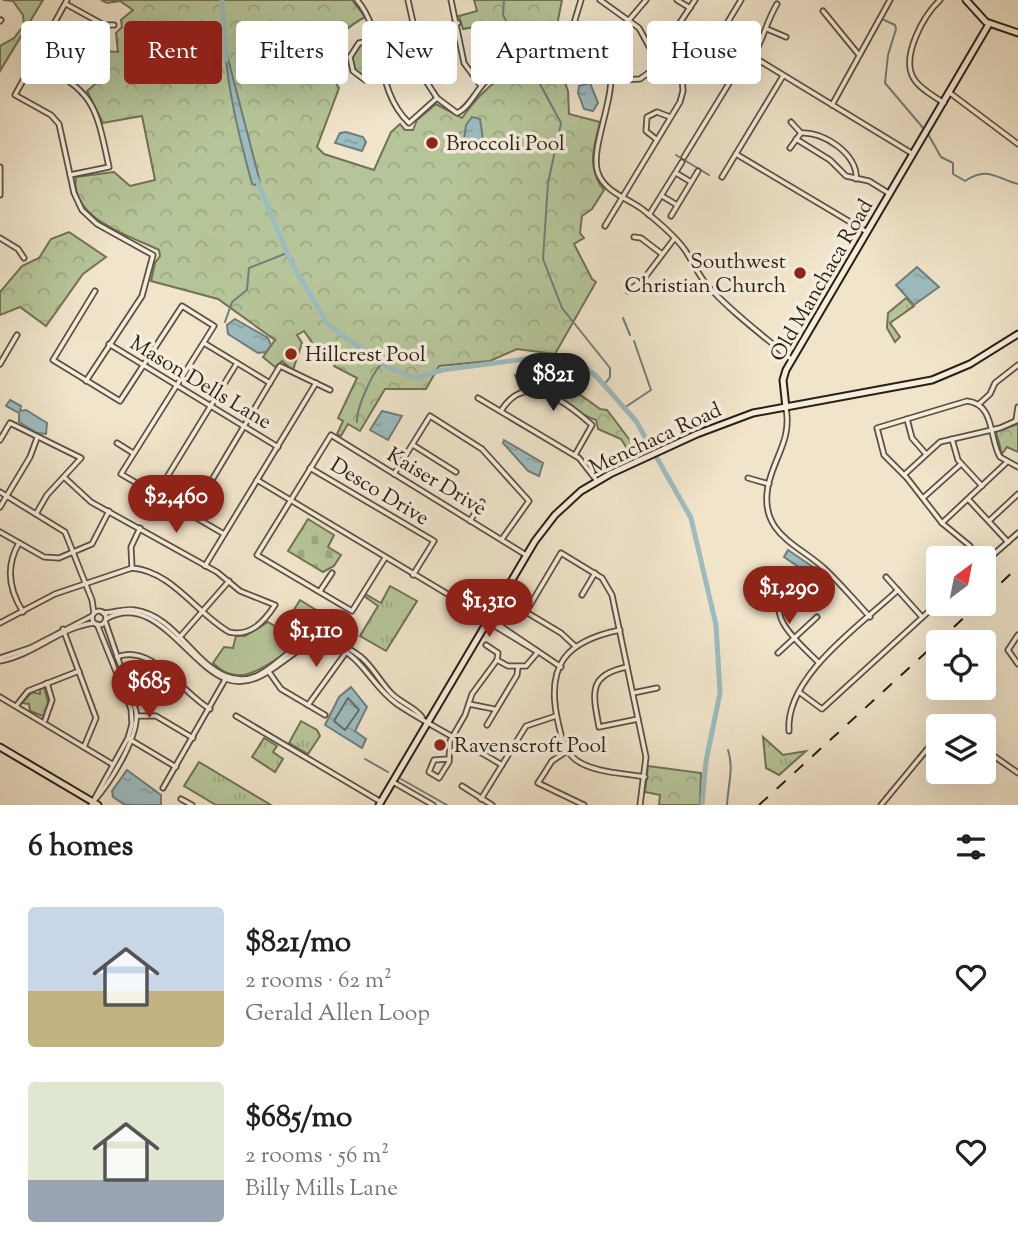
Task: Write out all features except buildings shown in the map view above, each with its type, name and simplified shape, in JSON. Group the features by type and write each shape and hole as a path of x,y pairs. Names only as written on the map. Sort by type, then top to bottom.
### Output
{"main road":[{"path":"966,0 989,24 1018,33"},
{"name":"Old Manchaca Road","path":"786,408 783,380 792,360 989,24"},
{"name":"Menchaca Road","path":"380,803 527,555 555,515 597,481 671,445 736,418 939,378 970,364 1017,336"},
{"path":"0,747 94,804"}],"street":[{"path":"357,0 370,21"},
{"path":"408,0 413,21"},
{"path":"451,0 465,66 481,86"},
{"path":"575,21 582,0"},
{"path":"600,0 642,31 647,42"},
{"path":"629,20 646,0"},
{"path":"677,0 690,8"},
{"path":"680,21 695,0"},
{"path":"728,21 741,0"},
{"path":"832,106 890,0"},
{"path":"940,0 921,23 911,66 915,82 944,103"},
{"path":"56,21 66,2 104,25 114,25"},
{"path":"761,40 776,4"},
{"path":"823,11 859,55"},
{"path":"767,29 786,37"},
{"path":"362,43 351,53 350,63 362,79"},
{"path":"761,63 913,154"},
{"path":"722,177 783,76"},
{"path":"21,84 15,95 56,121 82,210 97,224 153,255 142,296 86,381"},
{"path":"70,175 109,167 96,111 85,93 75,84"},
{"path":"385,84 393,103 409,123 437,98"},
{"path":"429,84 437,98 458,113 484,84"},
{"path":"612,84 596,165 605,185 648,214 674,239 709,286 792,360"},
{"path":"605,226 683,94 682,84"},
{"path":"648,214 662,196 729,84"},
{"path":"950,93 1018,144"},
{"path":"657,139 646,131 646,119 657,112 670,117"},
{"path":"791,122 801,133 814,133 836,146 855,165 856,179"},
{"path":"790,148 801,133"},
{"path":"796,139 830,160 842,174 869,181 890,194"},
{"path":"736,154 867,232"},
{"path":"685,157 693,156"},
{"path":"0,167 0,195"},
{"path":"671,216 698,171"},
{"path":"676,173 691,182"},
{"path":"662,196 677,205"},
{"path":"634,237 641,238 662,254"},
{"path":"0,238 20,251 24,258"},
{"path":"628,291 643,280 674,239"},
{"path":"95,290 53,360 120,401 182,306 214,326 175,384 121,474 224,534"},
{"path":"0,364 17,335"},
{"name":"Mason Dells Lane","path":"109,344 278,447"},
{"path":"204,344 270,383"},
{"path":"156,495 237,363"},
{"path":"979,404 990,394 995,383 1018,365"},
{"path":"190,516 280,366 330,390"},
{"path":"205,566 316,383"},
{"path":"501,411 511,396 523,390 539,391 555,400 592,425 574,455"},
{"path":"478,398 574,455 584,462 597,481"},
{"path":"969,546 965,540 942,523 882,452 877,429 879,426 967,401 979,404 988,416 996,450 1006,463 1018,467"},
{"path":"904,475 939,443 991,430 1017,420 1018,407"},
{"name":"Old Manchaca Road","path":"786,408 786,444 769,484 768,505 779,533 790,545 824,568 870,617"},
{"path":"394,474 430,416 487,454 529,501 502,540"},
{"path":"907,419 912,438 926,454"},
{"path":"0,440 10,423 81,458 47,495 36,514"},
{"name":"Kaiser Drive","path":"310,468 331,435 527,555"},
{"path":"0,507 30,457 37,438"},
{"path":"952,439 961,464 982,486"},
{"path":"117,443 133,453"},
{"path":"412,445 456,472"},
{"path":"942,523 1006,463"},
{"path":"923,498 961,464"},
{"path":"310,468 257,555 352,611 385,558"},
{"name":"Desco Drive","path":"310,468 434,541 413,576"},
{"path":"0,623 23,613 50,596 132,568 144,570 169,584 222,628 239,634 261,623 275,605 245,594 205,566 87,500 65,478"},
{"path":"748,478 769,484"},
{"path":"257,480 561,667"},
{"path":"0,492 65,532 92,600 96,624 114,658 136,716 130,739 94,804"},
{"path":"989,521 1018,494"},
{"path":"968,499 1008,542"},
{"path":"470,521 482,502"},
{"path":"0,532 48,559 75,553 94,542 109,511"},
{"path":"132,568 131,547 140,528"},
{"path":"996,552 1018,533"},
{"path":"19,543 10,562 11,587 23,613"},
{"path":"575,646 526,612 561,553 595,573 611,591 646,757 640,805"},
{"path":"320,591 331,573"},
{"path":"582,595 595,573"},
{"path":"886,577 922,617"},
{"path":"179,638 229,582"},
{"path":"787,589 780,597 778,612 781,622 819,663"},
{"path":"789,731 790,711 799,692 819,663 898,590"},
{"path":"92,600 105,620 131,709 130,739"},
{"path":"0,659 30,648 102,612 138,611 163,622 226,677 252,681 314,639 331,639 366,662 395,697 422,717 502,765"},
{"path":"64,631 124,614 138,615 179,638"},
{"path":"799,692 822,709 926,614"},
{"path":"778,653 817,617"},
{"path":"620,630 590,636 575,646 561,667 553,689 556,716 567,751 589,766 645,777"},
{"path":"64,631 96,718 84,747"},
{"path":"1018,635 1008,650 1018,664"},
{"path":"448,758 434,760 429,772 439,778 448,758 449,743 469,704 497,660 498,653 486,645"},
{"path":"308,705 347,651"},
{"path":"497,660 518,667 530,664 538,652"},
{"path":"114,658 129,653 141,654 210,709"},
{"path":"487,725 517,675 518,667"},
{"path":"628,667 607,673 596,685 594,701 599,727 639,719"},
{"path":"268,670 282,689 325,715"},
{"path":"16,706 26,692 79,671"},
{"path":"163,788 226,677"},
{"path":"45,721 52,704 47,683"},
{"path":"633,693 657,688"},
{"path":"0,697 45,721 114,766"},
{"path":"469,704 495,709"},
{"path":"136,716 156,716 193,738"},
{"path":"236,716 380,803"},
{"path":"481,799 526,726 556,716"},
{"path":"130,739 176,767"},
{"path":"567,751 549,764 538,783 584,805"},
{"path":"881,805 926,751"},
{"path":"996,757 1018,773"},
{"path":"393,782 430,804"},
{"path":"462,786 492,805"},
{"path":"181,799 191,805"}],"green space":[{"path":"3,0 43,0 30,21 24,21 23,15 13,1"},
{"path":"101,0 352,0 365,17 348,28 348,21 236,21 236,84 337,84 339,88 317,147 324,154 374,170 391,132 400,124 405,130 413,130 417,120 436,104 462,118 493,84 565,84 569,114 600,122 593,165 598,182 604,190 592,209 582,216 580,233 584,238 574,244 596,282 555,354 517,349 490,361 439,366 426,389 385,389 360,431 348,424 341,436 337,434 343,421 338,418 357,378 334,366 338,358 315,347 304,331 297,335 302,343 293,370 282,361 275,367 263,357 275,340 218,299 151,281 155,263 160,256 159,250 104,224 82,204 76,192 76,177 114,172 130,186 155,180 142,116 103,123 87,91 95,84 110,84 110,51 118,52 116,33 122,27 121,20 133,10 120,1 107,3"},
{"path":"474,0 562,0 558,21 471,21 471,28 463,29 459,16 477,11"},
{"path":"21,29 21,36 0,71 0,46 14,38"},
{"path":"362,44 362,76 354,70 352,58 357,46"},
{"path":"69,232 106,257 83,274 46,326 20,307 0,315 0,292 22,266 39,258 51,239"},
{"path":"906,298 914,306 890,323 900,337 895,342 887,328 888,313"},
{"path":"521,374 563,386 600,409 607,410 635,447 628,450 621,439 598,429 596,420 550,393 531,387 520,388 515,375"},
{"path":"1018,424 1018,452 1007,447 1002,454 996,432"},
{"path":"308,519 334,535 328,547 341,555 334,566 323,572 288,551"},
{"path":"390,586 417,601 386,651 360,636 378,606 364,596 365,594 381,603"},
{"path":"300,600 321,613 316,622 317,636 252,673 226,673 213,663 224,647 233,648 236,636 245,636 268,622 281,630"},
{"path":"44,687 49,706 43,716 30,711 29,704 22,703 32,692 40,694 40,689"},
{"path":"301,721 317,730 320,736 308,754 289,743"},
{"path":"763,737 783,755 806,751 779,775 766,768"},
{"path":"264,738 277,746 273,752 283,759 275,772 252,757"},
{"path":"199,762 271,805 216,805 184,786"},
{"path":"648,766 701,773 700,805 659,805 660,795 645,792"}],"water":[{"path":"225,47 260,182 255,185 252,184 235,116"},
{"path":"590,84 598,103 593,111 584,109 578,93 579,86"},
{"path":"472,117 480,119 483,139 469,144 464,140 466,125"},
{"path":"340,133 363,137 366,142 362,151 335,143"},
{"path":"917,267 939,287 914,305 896,285"},
{"path":"235,319 268,338 271,345 266,352 258,353 228,334 227,325"},
{"path":"10,400 21,406 20,411 26,410 47,423 46,434 37,433 19,422 19,413 6,406"},
{"path":"382,411 402,416 388,440 370,430"},
{"path":"504,440 543,463 539,476 528,471 503,443"},
{"path":"788,550 822,573 818,580 784,557"},
{"path":"351,687 367,707 355,731 366,739 362,748 325,725 339,697"},
{"path":"127,770 161,795 161,805 125,805 113,797 112,791"}],"waterway":[{"path":"222,0 226,60"},
{"path":"504,0 503,15 561,123 548,183 543,259 562,308 610,368 610,377 604,385"},
{"path":"882,19 895,25 896,29 888,55 885,83 924,129"},
{"path":"928,134 941,157 953,163 953,174 965,181 986,174 1018,184"},
{"path":"676,155 709,175"},
{"path":"256,178 291,262 328,325 389,368 416,378 442,370 541,357 578,362 596,376 636,421 691,518 716,625 720,693 706,761 702,805"},
{"path":"225,322 232,302 247,290 249,268 287,253"},
{"path":"623,318 630,335"},
{"path":"624,408 651,390 634,341"},
{"path":"357,422 366,390 383,363"},
{"path":"727,805 731,770 728,750"},
{"path":"365,759 388,772"},
{"path":"401,779 447,805"}],"railway":[{"path":"996,588 1018,567"},
{"path":"759,805 966,616"}],"place":[{"name":"Broccoli Pool","path":"432,143"},
{"name":"Southwest Christian Church","path":"800,273"},
{"name":"Hillcrest Pool","path":"291,354"},
{"name":"Ravenscroft Pool","path":"440,745"}]}
